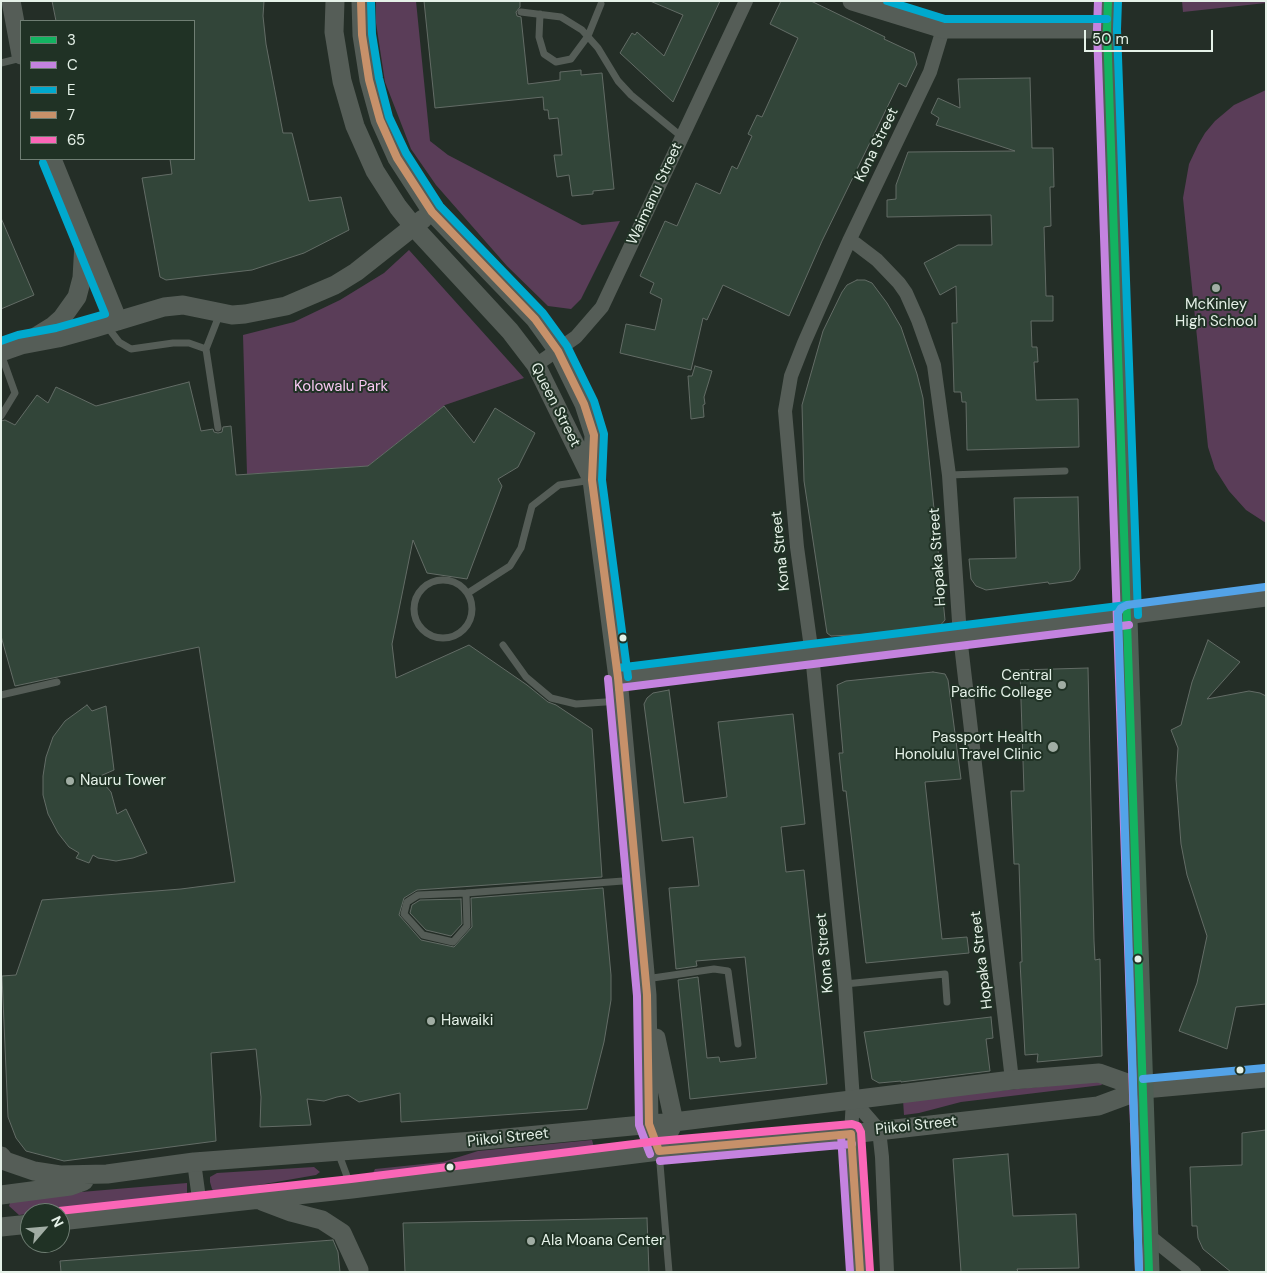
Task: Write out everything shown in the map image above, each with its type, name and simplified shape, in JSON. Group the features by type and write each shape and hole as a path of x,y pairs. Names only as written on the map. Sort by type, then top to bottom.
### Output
{"main road":[{"path":"1108,1 1107,29 1149,1272"}],"street":[{"path":"11,1 20,50"},
{"name":"Queen Street","path":"335,1 334,32 342,81 355,126 375,171 414,227 510,331 536,365 592,480"},
{"name":"Queen Street","path":"361,1 362,35 369,80 380,120 396,158 432,212 535,319 558,351 584,404 594,435 592,480"},
{"name":"Waimanu Street","path":"536,365 576,337 602,307 746,1"},
{"path":"852,1 943,29 1107,29"},
{"name":"Kona Street","path":"860,1272 851,1134 853,1100 845,984 812,655 797,547 785,411 791,376 849,241 930,72 943,29"},
{"path":"52,160 84,237 112,323"},
{"path":"22,344 58,338 164,307 183,305 232,315 286,306 335,285 356,272 432,212"},
{"path":"1,353 22,344 58,322 70,309 77,297 82,278 84,237"},
{"name":"Hopaka Street","path":"849,241 866,250 893,276 906,293 934,365 949,475 960,636 1012,1080"},
{"path":"592,480 618,678 646,987 649,1124 659,1151"},
{"path":"618,678 1266,597"},
{"path":"646,987 674,1122 659,1151"},
{"name":"Piikoi Street","path":"1,1156 5,1161 34,1171 60,1175 107,1174 194,1162 474,1141 674,1122 1012,1080 1099,1073 1144,1089"},
{"name":"Piikoi Street","path":"70,1220 352,1190 659,1151 851,1134 1098,1106 1144,1089 1266,1078"},
{"path":"853,1100 879,1130 887,1272"},
{"path":"194,1162 200,1206"},
{"name":"Piikoi Street","path":"1,1195 70,1186 107,1174"},
{"path":"259,1199 291,1212 322,1220 342,1234 359,1270"},
{"path":"1,1227 20,1225"},
{"path":"1148,1235 1194,1272"}],"lane":[{"path":"540,14 539,37 544,54 556,62 571,59 588,36 601,4"},
{"path":"521,12 561,17 582,30 598,48 618,81 631,95 682,137"},
{"path":"1,63 20,55"},
{"path":"218,428 206,349 220,312"},
{"path":"112,323 119,342 131,349 173,343 189,343 206,349"},
{"path":"1,353 15,394 1,416"},
{"path":"949,475 1064,471"},
{"path":"468,593 510,566 522,548 532,506 559,485 592,480"},
{"path":"444,580 461,586 468,593 472,612 464,629 456,635 437,637 421,627 416,618 414,608 420,591 427,584 444,580"},
{"path":"503,645 526,677 551,698 576,704 620,701"},
{"path":"1,695 57,682"},
{"path":"466,893 467,926 453,942 423,935 404,914 407,902 418,894 466,893 636,880"},
{"path":"646,987 714,968 728,971 738,1044"},
{"path":"845,984 945,974 947,1002"},
{"path":"659,1151 671,1272"},
{"path":"338,1152 352,1190"}],"green space":[{"path":"376,1 416,1 430,141 448,155 582,225 620,221 581,299 571,309 548,306 507,266 436,185 411,149 385,82 376,23"},
{"path":"1182,1 1266,1 1266,3 1183,12"},
{"path":"1266,90 1266,523 1246,510 1229,491 1215,469 1208,447 1183,198 1189,164 1205,133 1215,121 1234,105"},
{"name":"Kolowalu Park","path":"409,250 524,378 445,405 368,466 247,474 243,335 294,322 340,300 384,273"},
{"path":"1100,1081 1102,1085 961,1102 904,1115 903,1100"},
{"path":"592,1140 594,1147 501,1157 485,1160 469,1168 372,1175 375,1169 443,1162 478,1151"},
{"path":"314,1167 320,1172 316,1175 219,1192 215,1192 212,1189 210,1182 210,1177 217,1173"},
{"path":"187,1183 187,1195 70,1209 70,1203 20,1203 19,1215 9,1206 11,1200 46,1195"}],"building":[{"path":"52,1 264,1 263,16 266,44 283,133 292,133 309,201 341,197 349,230 304,253 252,270 166,280 160,277 142,178 172,174 170,160 195,160 195,20 56,20"},
{"path":"424,1 520,1 520,7 516,12 517,16 521,17 528,84 560,80 560,72 581,70 581,75 602,73 614,189 572,196 569,175 557,177 554,155 562,155 558,118 549,119 548,110 544,110 543,97 435,108"},
{"path":"650,1 720,1 673,102 620,53 632,33 635,35 637,32 664,56 683,15"},
{"path":"781,1 811,1 914,53 917,64 906,87 899,83 822,241 789,316 723,285 707,320 703,318 691,370 620,353 626,324 655,330 662,299 650,293 654,283 640,276 665,221 677,226 696,183 720,194 732,166 737,169 752,136 748,134 757,115 762,117 798,38 770,24"},
{"path":"1030,78 1032,148 1053,148 1054,187 1050,187 1051,226 1044,227 1046,296 1053,296 1053,321 1031,321 1032,347 1037,347 1038,362 1034,362 1036,400 1078,399 1079,447 967,450 966,402 962,402 961,392 954,392 952,323 957,323 956,286 940,295 924,263 958,245 992,245 991,215 887,217 887,200 896,199 896,185 908,152 1015,151 936,125 939,118 931,113 938,98 960,108 958,79"},
{"path":"1,218 34,295 1,309"},
{"path":"857,280 865,280 872,283 887,303 901,327 923,398 945,620 938,628 893,633 831,636 827,633 804,481 802,405 823,331 842,292 847,285"},
{"path":"695,366 712,371 704,397 704,417 691,419 688,376 692,376"},
{"path":"189,382 201,431 213,429 214,432 218,433 222,432 223,427 231,426 236,475 368,466 444,406 474,443 495,408 535,433 518,467 498,479 502,486 467,579 427,573 413,540 392,644 396,678 469,645 548,702 556,705 592,729 602,877 417,890 404,898 399,915 421,940 454,947 472,927 471,898 603,888 611,975 611,1000 604,1042 587,1109 401,1122 400,1093 359,1102 348,1095 324,1101 307,1099 311,1125 260,1127 261,1097 256,1049 211,1053 216,1141 64,1161 26,1151 16,1138 8,1117 2,976 16,975 42,900 181,889 235,882 199,647 15,686 1,636 1,421 5,420 15,425 37,395 48,403 56,387 96,406"},
{"path":"1078,497 1080,569 1074,579 1049,584 1048,582 986,590 976,586 971,579 969,559 1016,558 1014,498"},
{"path":"1208,640 1240,662 1207,699 1249,691 1266,696 1266,1004 1236,1007 1227,1049 1179,1031 1197,983 1207,936 1187,875 1181,844 1176,779 1178,748 1171,730 1181,725 1192,682"},
{"path":"1088,668 1094,941 1095,960 1100,959 1102,1056 1037,1062 1038,1054 1025,1055 1020,962 1022,962 1019,864 1014,864 1011,791 1024,791 1020,670"},
{"path":"933,672 945,674 948,680 961,779 925,782 942,939 967,937 969,953 866,963 846,791 843,791 839,753 843,753 837,685 846,681"},
{"path":"669,690 684,803 727,797 718,722 793,714 805,824 781,827 786,872 804,870 827,1084 690,1099 678,980 698,977 707,1058 719,1057 720,1062 756,1058 745,957 696,961 697,966 676,969 669,888 699,886 693,837 662,841 644,704 653,693"},
{"name":"Nauru Tower","path":"87,705 92,711 106,706 114,770 98,777 111,792 117,814 126,809 147,853 133,858 116,861 98,858 93,855 89,863 76,858 79,853 69,847 58,833 48,814 43,795 43,776 46,757 53,737 65,721"},
{"path":"461,899 462,924 451,936 426,930 410,913 412,905 420,900"},
{"path":"991,1017 993,1038 986,1039 990,1071 901,1082 879,1083 872,1079 864,1032"},
{"path":"1266,1130 1266,1272 1231,1272 1203,1249 1198,1238 1197,1226 1192,1226 1190,1167 1242,1165 1242,1133"},
{"path":"1008,1154 1013,1216 1076,1214 1079,1268 1017,1269 1018,1272 961,1272 953,1159"},
{"path":"647,1218 649,1272 405,1272 403,1223"},
{"path":"333,1240 338,1252 340,1272 61,1272 60,1261"}],"transit line":[{"name":"7","path":"361,1 362,35 369,80 380,120 397,158 432,212 535,319 558,351 584,404 594,435 592,480 618,678 647,995 649,1124 659,1151 851,1134 860,1272"},
{"name":"E","path":"371,1 372,34 379,78 389,117 406,153 440,206 543,313 567,346 594,401 604,434 602,480 628,677"},
{"name":"E","path":"887,1 945,19 1107,19"},
{"name":"C","path":"1098,1 1097,29 1139,1272"},
{"name":"3","path":"1108,1 1107,29 1149,1272"},
{"name":"E","path":"1118,1 1117,29 1138,615"},
{"name":"E","path":"1,341 18,335 56,328 105,314 43,163"},
{"path":"1139,1272 1118,613 1121,608 1127,605 1265,587"},
{"name":"E","path":"617,668 1127,605"},
{"name":"C","path":"619,688 1129,625"},
{"name":"C","path":"608,679 637,996 639,1125 650,1154"},
{"path":"1143,1079 1265,1068"},
{"name":"65","path":"70,1210 351,1179 658,1141 852,1124 858,1126 861,1132 870,1271"},
{"name":"C","path":"841,1135 850,1272"},
{"name":"C","path":"660,1161 852,1144"}],"place":[{"name":"McKinley High School","path":"1216,288"},
{"name":"Central Pacific College","path":"1062,685"},
{"name":"Passport Health Honolulu Travel Clinic","path":"1053,747"},
{"name":"Nauru Tower","path":"70,781"},
{"name":"Hawaiki","path":"431,1021"},
{"name":"Ala Moana Center","path":"531,1241"}]}
